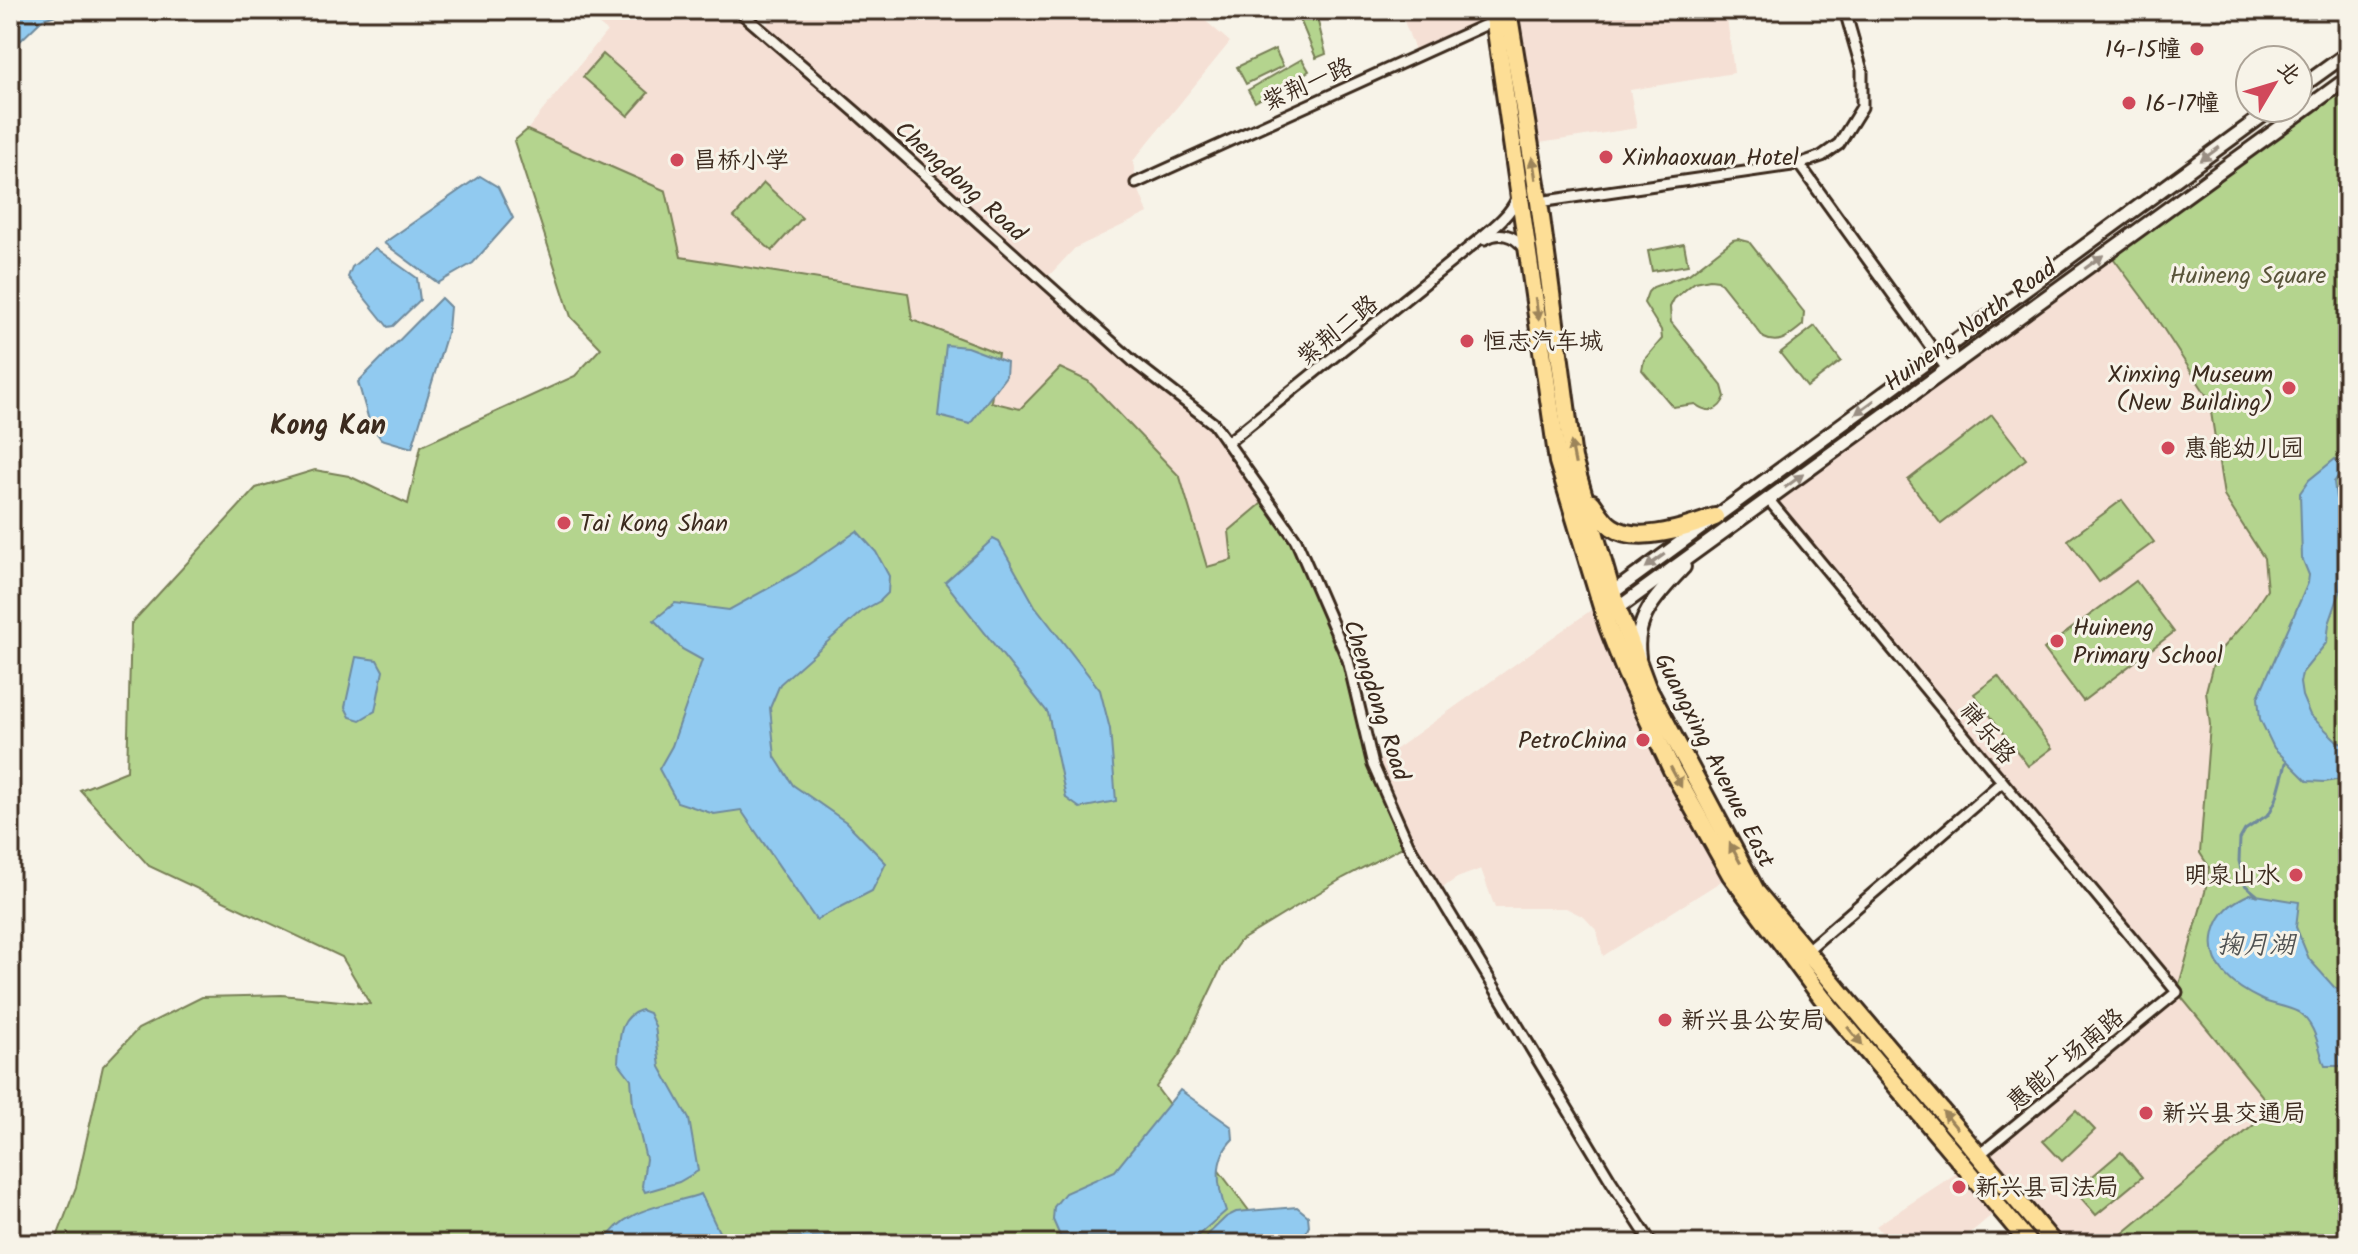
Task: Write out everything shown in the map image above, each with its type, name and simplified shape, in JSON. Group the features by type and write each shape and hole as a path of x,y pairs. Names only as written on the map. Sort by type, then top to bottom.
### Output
{"highway":[{"name":"Guangxing Avenue East","path":"1508,10 1539,202 1573,459 1614,601 1647,687 1757,893 2054,1244"},
{"name":"Guangxing Avenue East","path":"1493,15 1558,462 1608,627 1626,673 1672,770 1731,875 1823,999 2030,1244"},
{"path":"1583,488 1601,517 1613,528 1630,533 1684,529 1715,517"}],"street":[{"name":"Chengdong Road","path":"738,10 1122,352 1214,424 1296,540 1348,660 1373,765 1408,844 1604,1170 1652,1244"},
{"path":"1539,202 1799,164 1822,156 1839,144 1862,107 1862,70 1842,10"},
{"name":"紫荆一路","path":"1136,183 1493,15"},
{"path":"2314,77 2348,53"},
{"name":"Huineng North Road","path":"1614,601 1714,538 2348,78"},
{"name":"Huineng North Road","path":"1614,601 1715,517 2251,124"},
{"path":"1799,164 1947,369"},
{"name":"紫荆二路","path":"1227,443 1471,246 1515,204 1520,188"},
{"name":"紫荆二路","path":"1471,246 1491,236 1504,234 1521,243 1530,260"},
{"name":"禅乐路","path":"1768,499 2177,992"},
{"path":"1647,687 1638,653 1644,615 1663,588 1714,538"},
{"path":"1806,951 2002,782"},
{"name":"惠能广场南路","path":"1979,1155 2177,992"}],"shaded area":[{"path":"581,10 738,10 761,31 779,10 1193,10 1230,42 1133,161 1136,183 1148,213 1075,248 1043,282 1214,424 1267,499 1233,560 1207,567 1180,477 1060,369 1020,409 990,402 998,353 912,320 907,293 681,257 665,191 527,130 607,31"},
{"path":"1400,10 1726,10 1734,73 1630,90 1637,128 1513,147 1494,21 1417,56"},
{"name":"Huineng Primary School","path":"2108,251 2148,305 2209,399 2224,496 2264,557 2267,590 2247,620 2215,656 2206,691 2210,725 2200,853 2209,866 2205,892 2177,992 2273,1109 2110,1244 2030,1244 2000,1208 1957,1244 1892,1244 1876,1226 1966,1167 2176,992 1768,499"},
{"path":"1601,603 1731,875 1603,956 1597,931 1584,917 1566,908 1495,908 1481,869 1457,878 1436,892 1373,765"}],"green space":[{"path":"1296,10 1315,10 1326,54 1316,58"},
{"path":"1275,49 1283,66 1246,84 1237,67"},
{"path":"603,54 648,93 628,116 583,77"},
{"path":"1302,59 1309,71 1255,102 1248,90"},
{"name":"Huineng Square","path":"2348,78 2348,1229 2331,1244 2110,1244 2273,1109 2177,992 2209,867 2200,853 2210,725 2206,691 2215,656 2247,620 2267,590 2264,558 2224,496 2209,399 2148,305 2108,251 2284,124 2314,124 2314,103"},
{"path":"527,130 666,191 681,257 908,293 912,320 998,353 991,402 1020,409 1060,368 1088,381 1180,477 1207,567 1232,560 1229,531 1267,499 1296,540 1348,660 1373,765 1408,844 1343,878 1240,941 1222,966 1180,1054 1156,1087 1274,1244 58,1244 56,1240 76,1187 103,1066 138,1029 202,997 282,995 370,1004 342,957 149,866 80,790 127,771 131,624 256,488 315,470 349,476 408,504 421,446 575,376 601,348 571,317 514,141"},
{"path":"764,183 802,218 772,251 734,217"},
{"path":"1738,239 1749,242 1804,312 1803,325 1780,340 1764,338 1718,280 1695,282 1674,299 1670,307 1671,322 1722,386 1725,397 1720,406 1713,410 1695,404 1673,407 1642,370 1644,360 1662,339 1661,330 1644,303 1648,292 1653,287 1689,274"},
{"path":"1684,244 1688,265 1652,271 1648,251"},
{"path":"1815,326 1841,361 1807,387 1780,353"},
{"path":"1992,415 2026,459 1941,524 1908,480"},
{"path":"2122,500 2154,542 2099,582 2068,540"},
{"path":"2136,581 2174,632 2083,701 2044,649"},
{"path":"1998,676 2052,748 2028,766 1974,694"},
{"path":"2076,1110 2095,1130 2062,1161 2043,1141"},
{"path":"2121,1152 2142,1177 2096,1215 2075,1191"}],"water":[{"path":"16,10 57,10 56,15 43,19 10,51 10,17"},
{"path":"480,176 498,187 513,218 473,263 438,283 384,243"},
{"path":"375,248 417,278 420,300 393,326 388,327 348,277 352,267"},
{"path":"441,298 450,307 448,330 412,448 381,439 370,424 358,382"},
{"path":"946,345 967,347 1007,362 1006,376 970,424 938,416"},
{"path":"2335,459 2343,470 2334,482 2336,498 2348,516 2348,569 2329,624 2327,642 2302,673 2300,683 2310,715 2337,741 2348,745 2348,778 2307,781 2274,748 2260,719 2258,697 2308,583 2309,575 2302,558 2300,493 2309,480"},
{"path":"857,531 876,552 889,576 888,593 862,611 780,684 770,708 775,757 793,785 846,822 886,863 872,891 816,920 741,810 714,814 677,802 659,769 672,746 702,660 682,649 654,620 675,603 729,610 796,573"},
{"path":"993,539 999,542 1035,606 1100,690 1110,729 1116,801 1080,808 1066,798 1048,713 945,582"},
{"path":"356,657 377,660 383,671 375,711 360,720 350,717 345,707"},
{"name":"掬月湖","path":"2250,894 2299,902 2296,927 2309,959 2334,987 2348,995 2348,1066 2325,1066 2316,1036 2304,1017 2294,1010 2252,995 2232,982 2218,965 2213,944 2216,925 2227,908"},
{"path":"641,1010 649,1013 655,1026 660,1067 689,1119 698,1171 679,1182 645,1192 642,1186 646,1159 633,1105 631,1079 618,1062 624,1024"},
{"path":"1180,1090 1232,1127 1233,1139 1222,1155 1219,1173 1220,1192 1226,1211 1188,1244 1168,1237 1060,1236 1053,1220 1054,1207 1065,1193 1115,1171"},
{"path":"701,1194 720,1234 694,1244 603,1244 622,1222 634,1215"},
{"path":"1297,1207 1308,1216 1309,1226 1301,1244 1198,1244 1226,1217 1236,1212"},
{"path":"880,1235 882,1244 724,1244 741,1238"}],"waterway":[{"path":"2257,895 2245,885 2239,861 2240,839 2245,830 2269,814 2286,763"}],"place":[{"name":"14-15幢","path":"2197,49"},
{"name":"16-17幢","path":"2129,103"},
{"name":"Xinhaoxuan Hotel","path":"1606,157"},
{"name":"昌桥小学","path":"677,160"},
{"name":"恒志汽车城","path":"1467,341"},
{"name":"Xinxing Museum (New Building)","path":"2289,388"},
{"name":"惠能幼儿园","path":"2168,448"},
{"name":"Tai Kong Shan","path":"564,523"},
{"name":"Huineng Primary School","path":"2057,641"},
{"name":"PetroChina","path":"1643,740"},
{"name":"明泉山水","path":"2296,875"},
{"name":"新兴县公安局","path":"1665,1020"},
{"name":"新兴县交通局","path":"2146,1113"},
{"name":"新兴县司法局","path":"1959,1187"}],"district":[{"name":"Kong Kan","path":"328,424"}]}
